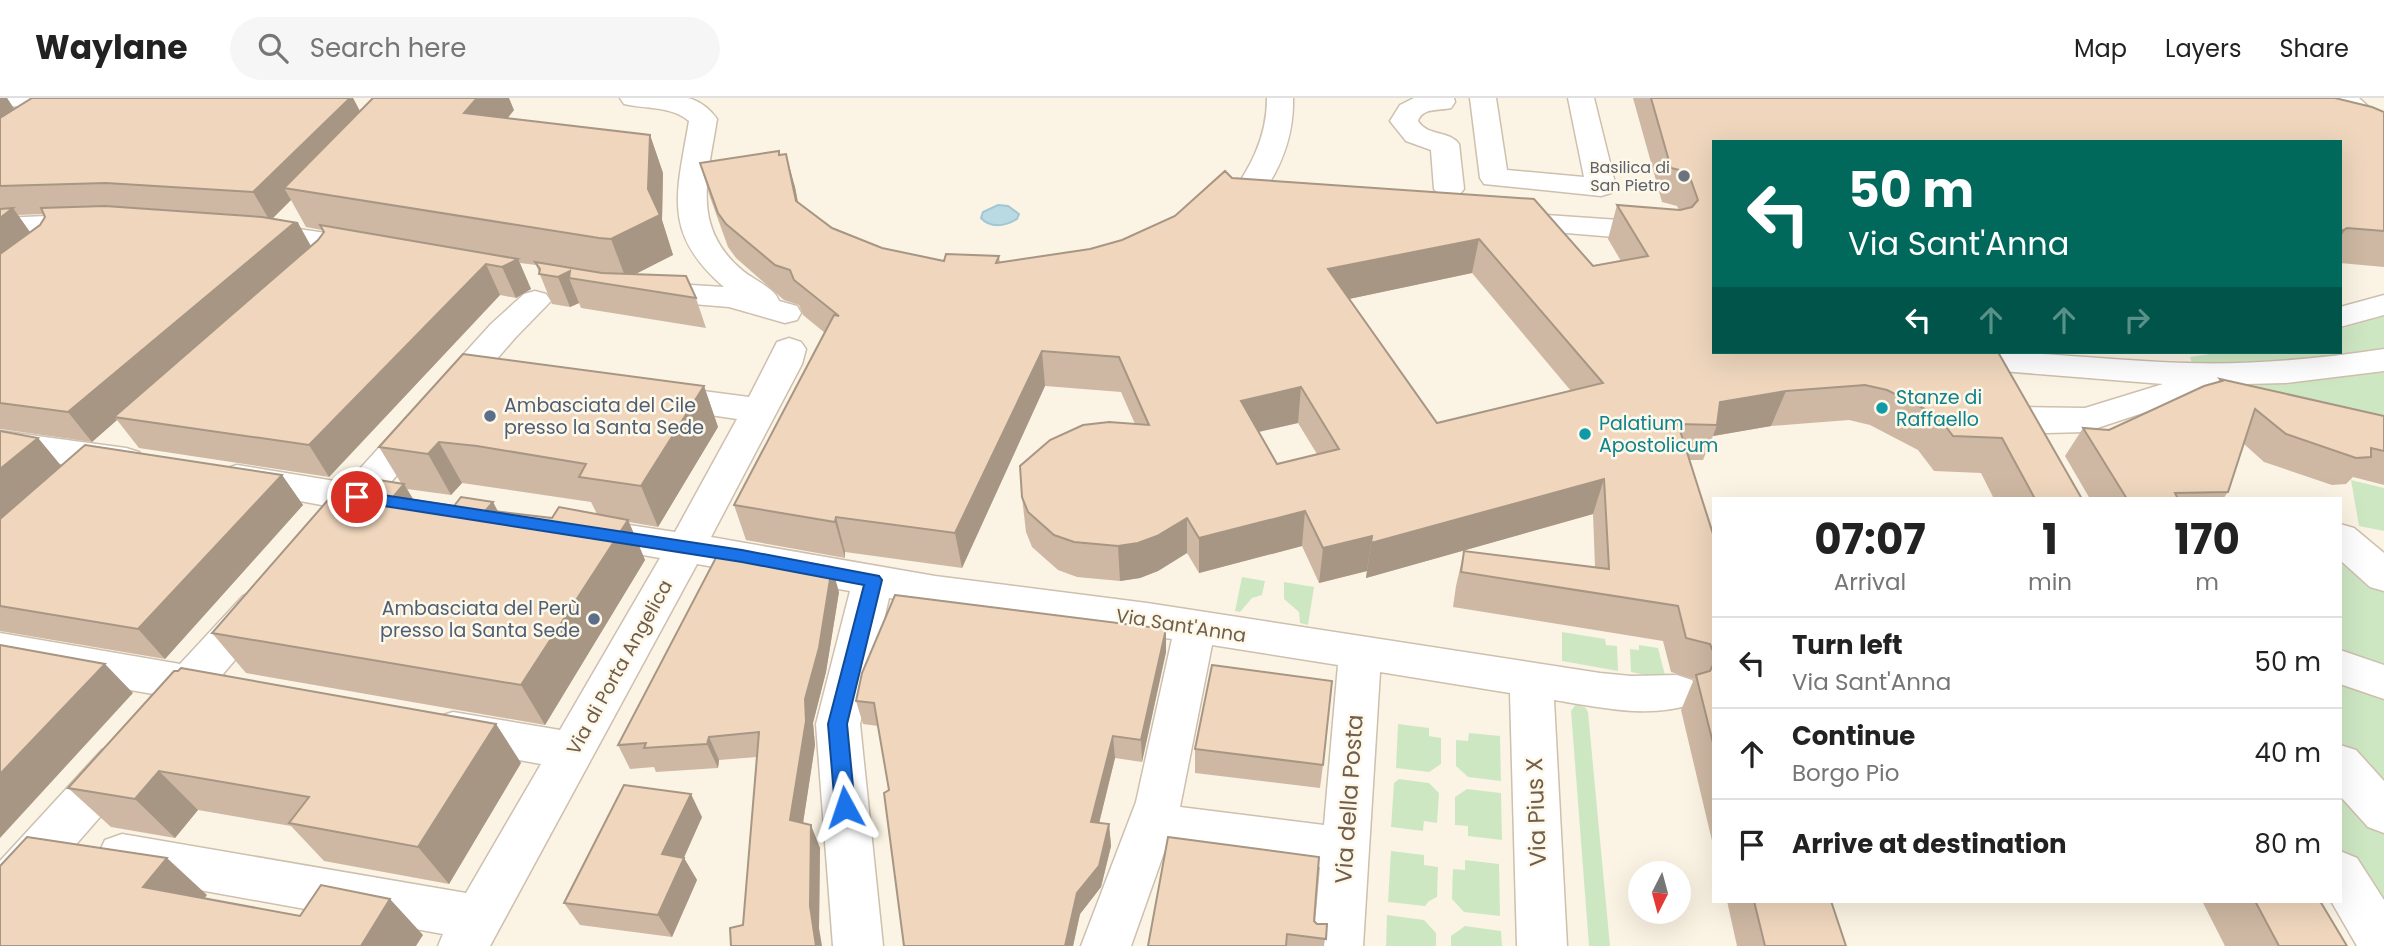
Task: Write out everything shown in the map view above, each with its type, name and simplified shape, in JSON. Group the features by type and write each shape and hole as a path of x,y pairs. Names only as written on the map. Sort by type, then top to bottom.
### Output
{"street":[{"path":"8,98 104,102"},
{"path":"633,98 678,103 698,111 703,118 691,208 696,227 713,260 790,333"},
{"path":"1280,98 1279,128 1273,149 1263,171 1241,204 1295,207"},
{"path":"1441,98 1441,102 1412,108 1404,121 1414,134 1445,144 1449,189"},
{"path":"1483,98 1494,178 1601,187 1581,98"},
{"path":"32,122 67,99"},
{"path":"2332,101 2383,135"},
{"path":"279,234 302,211"},
{"path":"1476,219 1670,232 1664,213"},
{"path":"0,227 54,240 125,223"},
{"path":"230,230 279,234 327,258 396,253"},
{"path":"705,244 679,272 664,281 624,291 731,297 790,333"},
{"path":"0,896 357,497 490,371 503,331 530,286"},
{"path":"2342,316 2384,305"},
{"name":"Via di Porta Angelica","path":"471,932 686,547 785,363 790,333"},
{"path":"2038,454 2018,419 1995,356 2107,372 2196,374 2310,371 2384,359"},
{"path":"621,390 759,410"},
{"path":"2018,419 2086,419 2170,392 2200,393 2265,407"},
{"path":"65,490 133,431"},
{"path":"0,443 156,466"},
{"path":"210,474 414,506"},
{"name":"Via Sant'Anna","path":"546,526 873,580 1631,694 1676,692"},
{"path":"858,946 838,724 873,580"},
{"path":"1106,946 1159,802 1195,627"},
{"path":"0,650 249,694"},
{"name":"Via della Posta","path":"1338,946 1360,653"},
{"path":"2342,668 2384,682"},
{"name":"Via Pius X","path":"1531,679 1542,946"},
{"path":"415,723 572,751"},
{"path":"2342,766 2384,813"},
{"path":"1151,824 1345,849"},
{"path":"48,842 471,932"},
{"path":"2342,876 2384,944"}],"green space":[{"path":"2384,316 2384,348 2342,354 2342,328"},
{"path":"2210,354 2340,354 2275,363 2192,364 2190,357"},
{"path":"2384,369 2384,420 2228,382"},
{"path":"2351,480 2384,488 2384,531 2359,526"},
{"path":"2342,554 2384,583 2384,676 2342,660"},
{"path":"1242,577 1265,581 1262,595 1252,598 1240,612 1235,611"},
{"path":"1284,582 1314,587 1308,625 1300,623 1299,612 1284,599"},
{"path":"1562,632 1605,639 1606,645 1617,646 1618,671 1562,661"},
{"path":"1639,645 1658,648 1666,679 1631,672 1630,649 1639,650"},
{"path":"2342,677 2384,692 2384,794 2342,747"},
{"path":"1576,704 1585,707 1588,712 1610,946 1589,946 1571,711"},
{"path":"1398,724 1429,728 1429,736 1441,738 1441,764 1429,772 1396,768"},
{"path":"1469,733 1500,736 1501,781 1468,777 1456,766 1456,740 1468,741"},
{"path":"1399,779 1429,783 1439,793 1437,823 1424,821 1423,831 1391,827 1394,783"},
{"path":"2342,786 2384,834 2384,927 2342,860"},
{"path":"1467,789 1501,793 1502,840 1468,836 1468,826 1455,825 1455,797"},
{"path":"1391,851 1424,855 1424,865 1438,867 1437,897 1425,906 1388,902"},
{"path":"1465,860 1499,864 1500,916 1464,912 1452,899 1453,869 1465,870"},
{"path":"1387,915 1424,920 1436,933 1436,946 1386,946"},
{"path":"1465,926 1501,931 1502,946 1451,946 1451,936"}],"water":[{"path":"998,205 1008,206 1019,214 1017,219 997,225 981,218 983,212"}],"building":[{"path":"32,98 350,98 253,192 106,183 0,186 0,118"},
{"path":"373,98 477,98 464,113 650,135 648,189 660,215 611,239 284,188"},
{"path":"1651,98 2335,98 2384,112 2384,231 2347,228 2342,231 2342,140 1712,140 1712,354 1999,354 2081,497 2034,497 2002,438 1953,436 1937,415 1887,390 1865,385 1786,391 1720,402 1717,425 1678,424 1712,531 1712,649 1710,644 1686,638 1678,606 1461,572 1464,551 1609,569 1604,479 1371,543 1372,536 1323,548 1305,511 1199,538 1187,518 1157,536 1118,546 1074,542 1054,535 1028,512 1022,497 1020,466 1050,440 1083,425 1109,422 1149,425 1119,357 1042,351 955,533 836,517 835,522 734,505 834,315 839,316 794,280 790,270 775,265 726,224 718,213 700,163 779,151 779,155 786,154 796,201 832,228 882,248 944,261 946,254 999,256 996,263 1090,249 1122,240 1175,216 1225,171 1232,178 1534,199 1593,266 1648,256 1617,205 1680,210 1692,207 1698,200 1688,172 1671,168","holes":["1479,239 1603,383 1437,423 1328,269","1301,387 1339,449 1277,464 1241,401"]},
{"path":"105,206 262,217 298,223 293,224 68,412 0,403 0,254 40,225 45,217 41,208"},
{"path":"13,208 0,218 0,209"},
{"path":"320,225 518,259 502,267 486,264 309,445 114,417 318,240 324,232"},
{"path":"535,262 602,273 686,276 696,298 569,278 570,271 558,277 539,274 540,269"},
{"path":"463,354 704,386 641,486 579,477 586,464 477,446 439,442 428,454 379,447"},
{"path":"2220,379 2384,416 2384,451 2371,448 2371,457 2356,458 2286,434 2255,409 2228,492 2175,493 2177,497 2126,497 2083,428 2109,430 2204,386 2222,381"},
{"path":"0,431 38,438 0,469"},
{"path":"85,445 282,475 138,629 0,606 0,519"},
{"path":"353,476 404,484 393,497 454,506 461,497 493,502 486,510 552,518 559,507 628,520 521,685 212,633 328,500"},
{"path":"721,548 832,567 819,648 805,699 806,721 790,820 811,825 810,906 816,946 731,946 730,928 743,925 759,732 709,737 707,744 644,748 646,743 618,745"},
{"path":"895,595 1166,629 1141,740 1113,736 1091,822 1109,824 1099,866 1077,893 1065,946 904,946 884,793 889,790 874,703 856,701 862,673"},
{"path":"0,645 105,664 0,774"},
{"path":"1212,665 1332,681 1323,765 1195,749"},
{"path":"1712,667 1712,739 1696,675 1710,671"},
{"path":"181,668 496,724 418,847 289,823 309,797 159,771 135,799 68,788 174,671"},
{"path":"624,785 691,794 662,854 684,858 658,915 564,903"},
{"path":"27,837 167,858 143,887 300,916 321,885 390,899 361,946 0,946 0,866"},
{"path":"1168,837 1319,857 1314,921 1317,924 1327,924 1326,939 1287,934 1286,946 1148,946"},
{"path":"1754,903 1832,903 1846,946 1765,946"},
{"path":"2256,903 2321,903 2347,946 2279,946"}],"place":[{"name":"Basilica di San Pietro","path":"1684,176"},
{"name":"Stanze di Raffaello","path":"1882,408"},
{"name":"Ambasciata del Cile presso la Santa Sede","path":"490,416"},
{"name":"Palatium Apostolicum","path":"1585,434"},
{"name":"Ambasciata del Perù presso la Santa Sede","path":"594,619"}],"route":[{"path":"357,497 742,556 873,580 838,724 845,807"}]}
